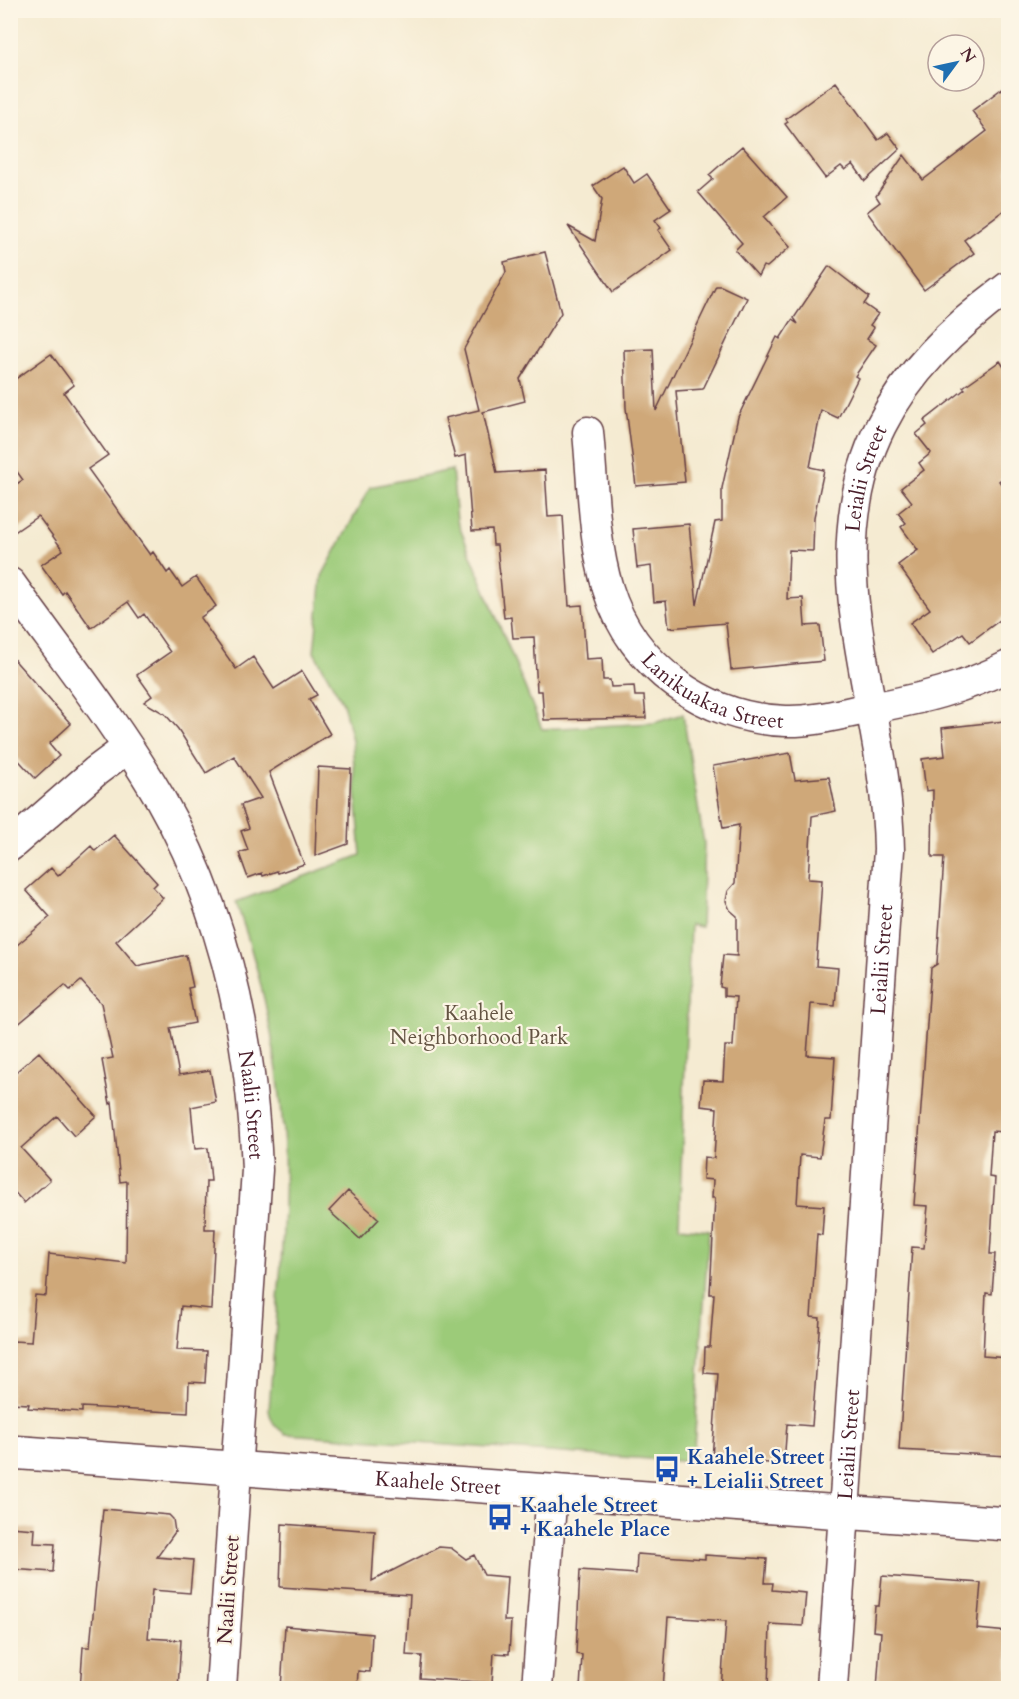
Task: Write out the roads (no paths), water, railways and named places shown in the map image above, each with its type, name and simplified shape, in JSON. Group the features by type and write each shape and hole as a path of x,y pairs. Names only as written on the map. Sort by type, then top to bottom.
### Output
{"street":[{"name":"Leialii Street","path":"832,1689 889,850 884,779 855,612 852,576 854,513 865,464 887,413 925,359 960,323 1008,287"},
{"name":"Lanikuakaa Street","path":"588,432 600,553 608,590 633,640 663,674 686,691 715,706 763,719 811,719 939,695 1008,666"},
{"name":"Naalii Street","path":"10,583 127,748 161,800 186,848 210,906 231,979 244,1038 255,1112 257,1170 220,1689"},
{"path":"10,846 96,771 127,748"},
{"name":"Kaahele Street","path":"10,1452 1008,1524"},
{"path":"537,1689 552,1491"}],"place":[{"name":"Kaahele Street + Leialii Street","path":"667,1469"},
{"name":"Kaahele Street + Kaahele Place","path":"500,1517"}],"park label":[{"name":"Kaahele Neighborhood Park","path":"479,1025"}]}
